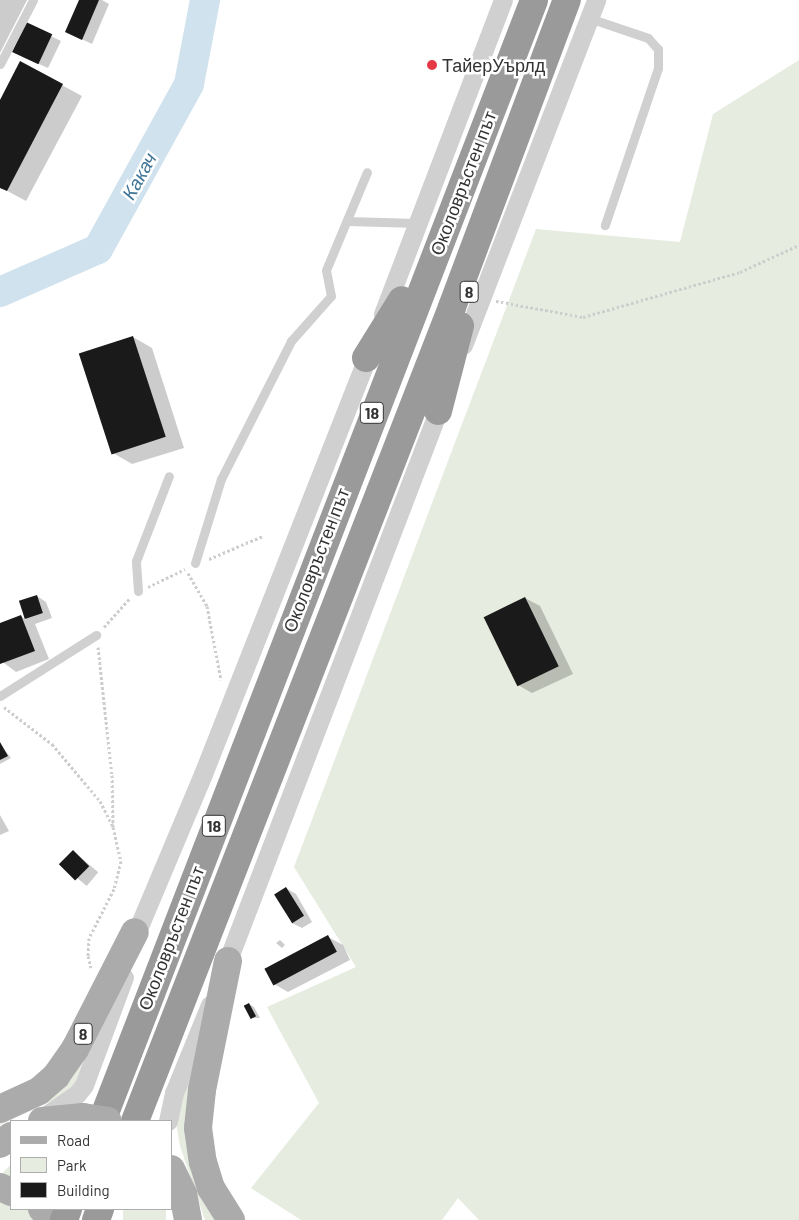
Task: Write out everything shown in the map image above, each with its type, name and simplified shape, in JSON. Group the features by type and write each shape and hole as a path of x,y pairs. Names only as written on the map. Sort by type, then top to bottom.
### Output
{"highway":[{"name":"Околовръстен път","path":"97,1120 417,296 449,225 534,0"},
{"name":"Околовръстен път","path":"135,1120 452,307 500,172 567,0"},
{"name":"8","path":"438,411 500,172"},
{"name":"8","path":"366,358 449,225"}],"main road":[{"name":"8","path":"0,1109 39,1091 56,1076 75,1049 135,932"},
{"path":"228,961 202,1090 198,1128 203,1162 211,1188 231,1220"},
{"path":"0,1144 10,1135"},
{"path":"172,1171 183,1194 188,1220"},
{"path":"44,1210 63,1220"}],"street":[{"path":"366,358 503,0"},
{"path":"438,411 596,0"},
{"name":"8","path":"135,932 203,774 366,358"},
{"name":"8","path":"168,1120 174,1093 228,961 438,411"},
{"path":"39,1120 77,1094 84,1085 126,970 135,932"}],"lane":[{"path":"0,64 33,0"},
{"path":"589,18 648,38 658,49 658,68 605,225"},
{"path":"195,563 221,479 291,341 331,296 326,270 367,172"},
{"path":"347,221 417,223"},
{"path":"138,591 136,561 169,476"},
{"path":"0,696 96,635"}],"path":[{"path":"481,299 583,317 740,272 799,245"},
{"path":"94,976 88,956 89,938 114,889 121,861 113,827 112,775 96,635 138,591 195,563 221,557 263,536"},
{"path":"186,568 207,606 221,684"},
{"path":"0,703 52,744 100,801 113,827"}],"green space":[{"path":"799,60 799,1220 479,1220 458,1198 442,1220 301,1220 251,1188 319,1103 267,1007 356,967 294,867 536,229 680,242 713,114"},
{"path":"205,1033 194,1093 223,1220 205,1220 180,1146 176,1123 181,1090"},
{"path":"91,1038 75,1085 56,1099 0,1125 0,1116"},
{"path":"10,1165 10,1210 45,1210 40,1220 0,1220 0,1176"},
{"path":"123,1210 166,1210 166,1220 123,1220"}],"building":[{"path":"79,0 99,0 82,40 65,32"},
{"path":"26,22 52,34 38,64 12,52"},
{"path":"20,61 63,84 7,191 0,188 0,100"},
{"path":"133,336 166,437 112,454 79,354"},
{"path":"37,595 43,613 25,619 19,601"},
{"path":"525,597 559,666 517,686 484,617"},
{"path":"21,615 35,651 0,664 0,623"},
{"path":"0,742 8,756 0,760"},
{"path":"73,850 89,866 75,880 59,864"},
{"path":"286,887 304,916 292,923 274,894"},
{"path":"328,935 337,952 273,986 264,969"},
{"path":"249,1003 256,1016 251,1019 244,1006"}],"waterway":[{"name":"Какач","path":"0,292 98,249 189,84 205,0"}],"place":[{"name":"ТайерУърлд","path":"432,65"}]}
